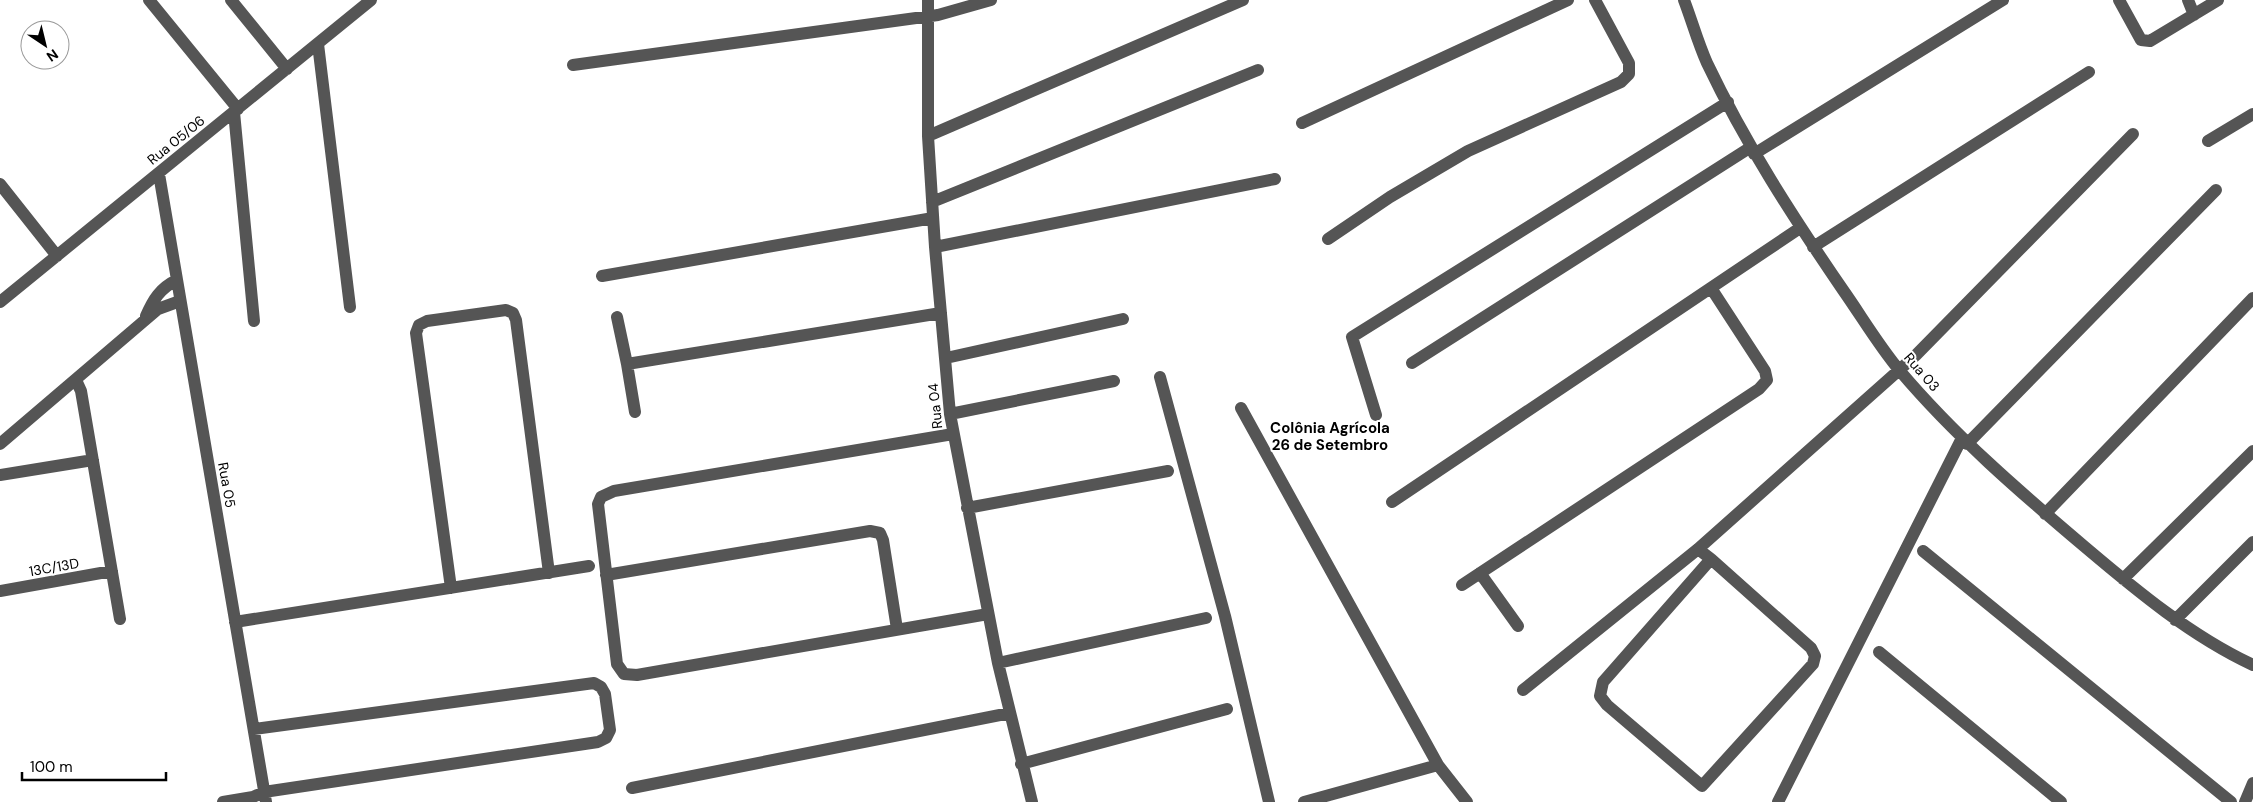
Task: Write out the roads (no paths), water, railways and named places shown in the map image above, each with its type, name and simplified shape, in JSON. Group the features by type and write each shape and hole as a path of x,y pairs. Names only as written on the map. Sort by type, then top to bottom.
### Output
{"street":[{"path":"149,0 236,110 254,321"},
{"path":"231,0 287,69"},
{"name":"Rua 05/06","path":"0,302 371,0"},
{"name":"Rua 04","path":"928,0 928,136 935,247 950,414 998,663 1032,802"},
{"path":"573,65 938,15 991,0"},
{"path":"928,136 1243,0"},
{"path":"1302,123 1568,0"},
{"path":"1328,239 1390,197 1468,152 1621,82 1629,74 1629,63 1595,0"},
{"name":"Rua 03","path":"1684,0 1706,62 1752,150 1800,228 1899,370 1964,441 2045,514 2123,580 2175,620 2222,651 2253,666"},
{"path":"1412,362 1752,150 2003,0"},
{"path":"2119,0 2141,40 2150,41 2218,0"},
{"path":"2188,0 2194,15"},
{"path":"318,44 350,307"},
{"path":"932,202 1258,70"},
{"path":"1813,247 2089,72"},
{"path":"1376,415 1352,337 1728,102"},
{"path":"2208,140 2253,114"},
{"path":"1522,690 1698,549 1916,355 2133,134"},
{"name":"Rua 05","path":"159,174 265,797"},
{"path":"935,247 1275,178"},
{"path":"0,184 58,256"},
{"path":"1778,802 1964,441 2216,190"},
{"path":"602,276 933,218"},
{"path":"1392,502 1800,228"},
{"path":"143,322 155,296 167,284 177,280"},
{"path":"1462,585 1759,389 1767,380 1765,371 1711,288"},
{"path":"2045,514 2253,298"},
{"path":"0,444 158,309 180,301"},
{"path":"451,588 416,333 419,325 427,320 506,310 513,314 516,320 548,573"},
{"path":"627,364 941,313"},
{"path":"617,317 635,412"},
{"path":"946,358 1123,319"},
{"path":"1160,377 1225,616 1269,802"},
{"path":"76,380 81,391 120,619"},
{"path":"950,414 1114,381"},
{"path":"1241,408 1438,765 1467,802"},
{"path":"953,434 614,491 601,497 598,504 617,664 624,674 637,676 988,614"},
{"path":"2123,580 2253,451"},
{"path":"0,475 93,460"},
{"path":"967,508 1168,471"},
{"path":"606,576 870,531 880,533 883,540 897,630"},
{"path":"2175,620 2253,542"},
{"path":"1698,549 1710,559 1811,648 1815,656 1813,664 1702,786 1607,705 1600,696 1603,682 1710,559"},
{"path":"1923,552 2217,798 2231,802"},
{"path":"235,622 590,566"},
{"name":"13C/13D","path":"0,591 112,572"},
{"path":"1480,573 1518,626"},
{"path":"998,663 1206,618"},
{"path":"1879,652 2061,802"},
{"path":"223,802 265,797 598,742 606,738 610,730 605,694 601,687 594,683 254,729"},
{"path":"1022,764 1227,709"},
{"path":"632,788 1010,713"},
{"path":"1309,801 1438,765"},
{"path":"2245,802 2253,783"}],"district":[{"name":"Colônia Agrícola 26 de Setembro","path":"1330,436"}]}
